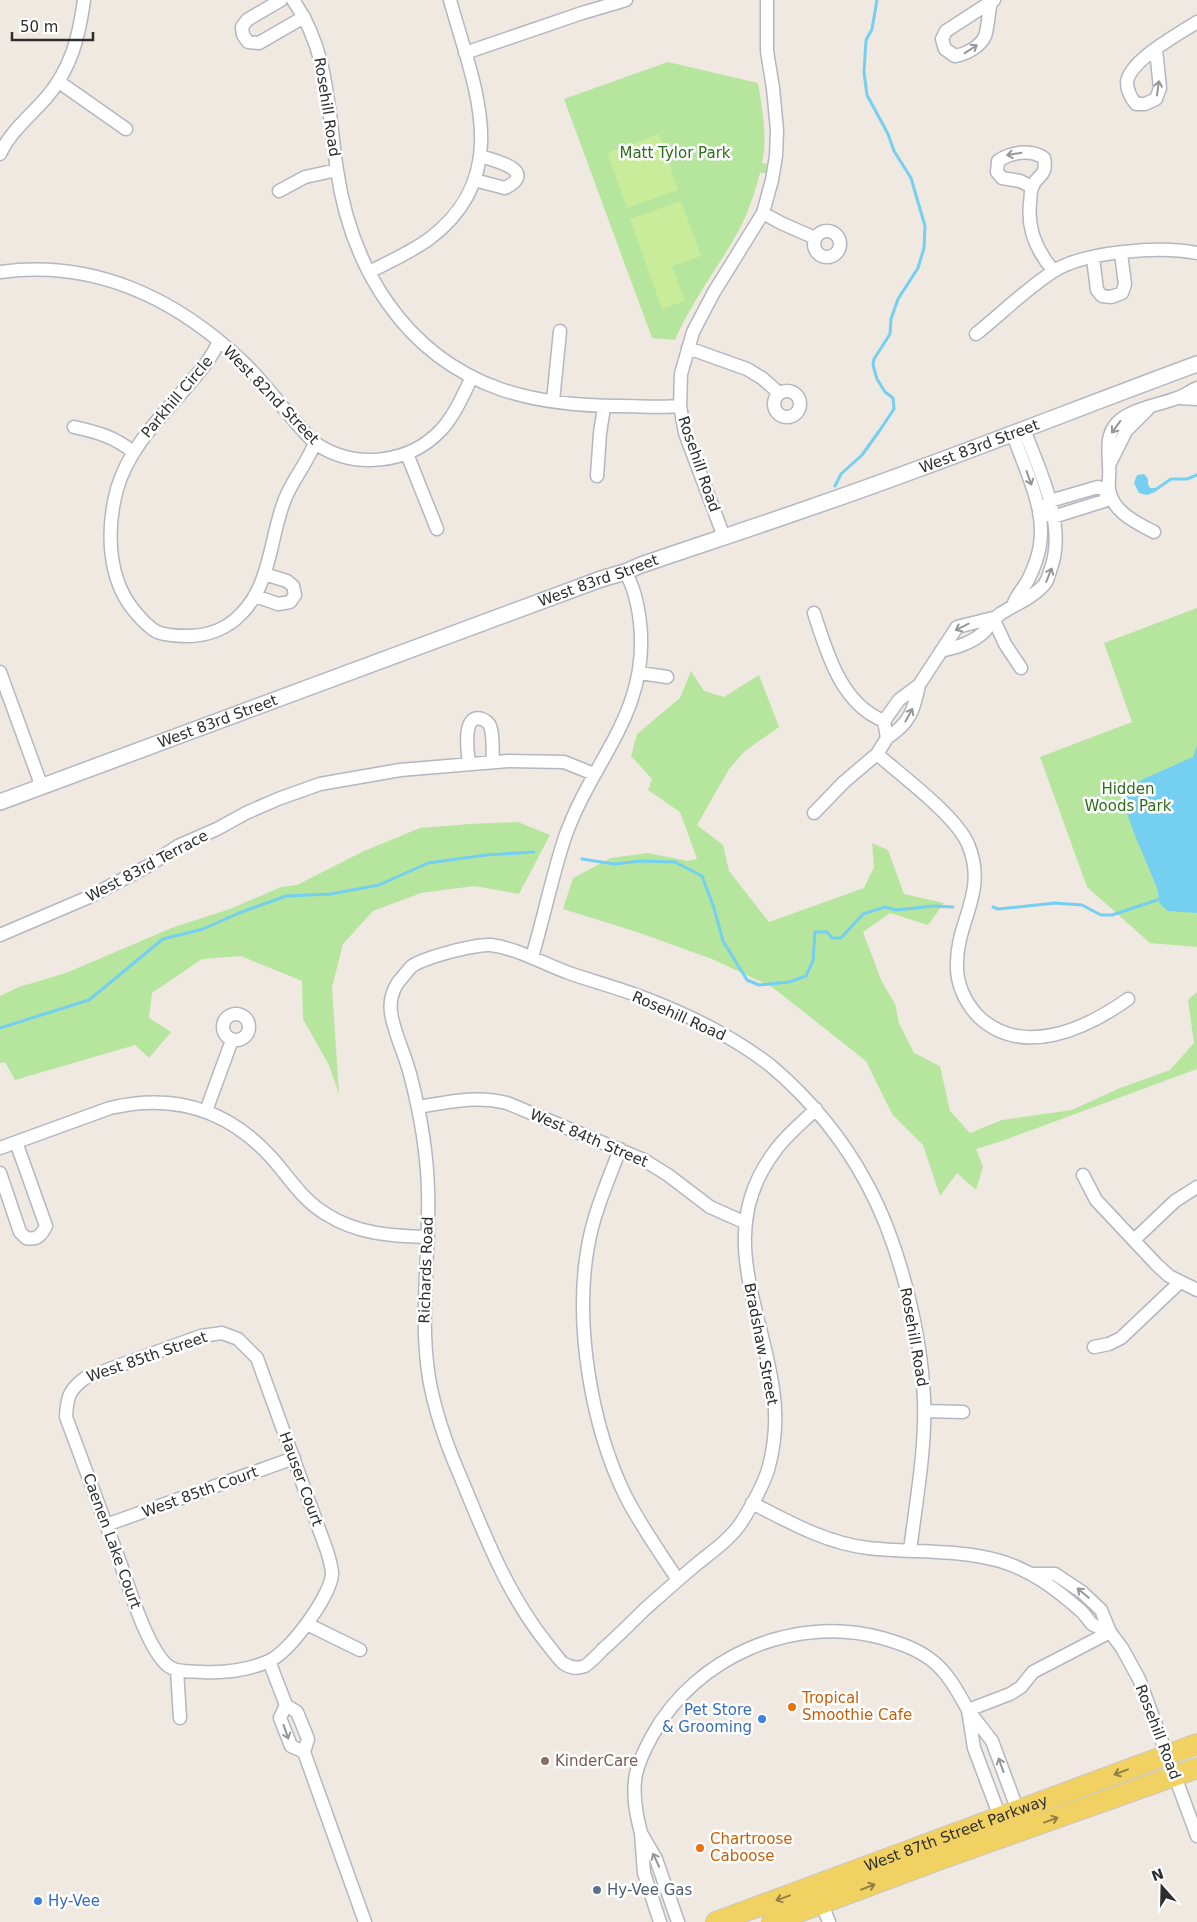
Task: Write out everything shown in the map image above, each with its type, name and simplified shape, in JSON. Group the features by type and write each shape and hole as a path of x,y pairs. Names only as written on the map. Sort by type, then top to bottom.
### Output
{"main road":[{"name":"West 87th Street Parkway","path":"716,1922 822,1904 1009,1814 1197,1744"},
{"name":"West 87th Street Parkway","path":"772,1922 944,1858 1197,1768"},
{"path":"944,1858 962,1843 998,1830 1008,1823 1009,1814"}],"street":[{"path":"0,154 12,134 59,82 66,71 80,32 84,0"},
{"path":"281,0 247,20 242,27 243,35 248,42 258,43 304,17"},
{"name":"Rosehill Road","path":"293,0 304,17 318,52 324,76 337,170 352,236 368,272 389,307 432,350 472,377 516,394 553,401 604,407 680,406 685,433 724,537"},
{"path":"368,272 428,240 440,230 460,207 479,168 481,117 450,0"},
{"path":"465,53 626,0"},
{"path":"680,406 681,374 699,319 762,213 775,164 777,130 767,51 766,0"},
{"path":"1156,50 1197,22"},
{"path":"59,82 126,129"},
{"path":"474,180 505,188 513,184 516,177 515,170 510,165 480,156"},
{"name":"Rosehill Road","path":"279,191 305,177 337,170"},
{"path":"1032,187 1030,221 1032,235 1042,255 1054,271"},
{"path":"762,213 815,238"},
{"path":"976,334 1054,271 1077,261 1161,250 1197,253"},
{"path":"1093,258 1096,290 1102,296 1111,297 1122,293 1125,284 1121,254"},
{"name":"West 82nd Street","path":"0,272 34,268 60,270 115,282 169,305 197,323 245,363 305,434 315,443 324,449 354,459 372,461 388,459 407,454 424,445 442,429 452,415 472,377"},
{"path":"553,401 560,330"},
{"name":"Parkhill Circle","path":"219,341 212,357 144,436 133,452 118,488 112,513 110,536 112,559 118,581 126,600 155,637 196,636 217,631 240,616 249,606 260,586 285,500 293,482 310,456 315,443"},
{"path":"688,348 747,369 762,378 779,394"},
{"name":"West 83rd Street","path":"0,802 582,586 816,506 1197,364"},
{"path":"1040,512 1053,517 1104,501 1109,490 1110,465 1126,431 1150,408 1179,398 1197,388"},
{"path":"1179,398 1197,399"},
{"path":"598,476 600,433 604,407"},
{"name":"Parkhill Circle","path":"74,427 109,436 133,452"},
{"path":"814,813 844,782 876,754 887,738 910,718 919,685 957,628 993,618 1013,605 1029,598 1046,583 1053,566 1056,546 1050,501 1048,491 1026,435 1017,432 1015,440 1040,512 1042,527 1037,559 1031,574 1013,605"},
{"path":"407,454 436,529"},
{"path":"1040,512 1050,501 1098,487 1109,490 1117,505 1127,517 1154,532"},
{"path":"532,957 566,836 594,774 625,720 640,672 642,638 639,615 630,580 625,572"},
{"path":"255,596 278,604 290,602 295,595 294,586 287,581 264,574"},
{"path":"814,614 826,650 838,677 860,704 884,721"},
{"path":"941,651 973,641 984,631 993,618"},
{"path":"993,618 1021,668"},
{"path":"0,672 39,779 39,788"},
{"path":"640,672 667,677"},
{"path":"887,738 884,721 899,700 919,685"},
{"path":"469,764 468,724 479,718 485,720 490,726 493,762"},
{"path":"876,754 953,822 968,843 973,861 975,882 973,897 956,962 958,980 964,998 973,1011 986,1024 1000,1032 1016,1037 1034,1039 1050,1036 1098,1018 1128,999"},
{"name":"West 83rd Terrace","path":"0,935 89,897 148,866 178,846 278,799 320,784 400,770 493,762 544,760 564,762 594,774"},
{"name":"Richards Road","path":"532,957 492,946 478,945 426,960 410,967 395,986 390,1002 391,1015 418,1107 427,1163 429,1194 425,1332 428,1374 435,1408 445,1441 512,1593 541,1636 562,1662 575,1668"},
{"name":"Rosehill Road","path":"532,957 548,965 646,999 701,1023 735,1041 767,1063 798,1090 816,1109 847,1149 869,1187 885,1223 904,1280 915,1328 924,1396 924,1411 910,1551"},
{"path":"206,1112 232,1040"},
{"name":"West 84th Street","path":"418,1107 474,1098 492,1099 507,1103 644,1160 668,1175 710,1207 746,1224"},
{"path":"0,1148 110,1108 152,1102 173,1103 227,1120 254,1140 306,1199 324,1214 343,1224 366,1232 389,1236 428,1237"},
{"name":"Bradshaw Street","path":"575,1668 585,1666 678,1580 725,1541 740,1524 763,1483 774,1445 773,1389 746,1264 744,1238 749,1204 761,1172 774,1152 816,1109"},
{"path":"0,1173 20,1232 26,1238 33,1239 42,1235 46,1226 16,1142"},
{"path":"620,1149 595,1214 588,1246 584,1288 587,1358 601,1433 612,1465 626,1497 646,1533 678,1580"},
{"path":"1083,1175 1096,1200 1157,1265 1169,1276 1197,1290"},
{"path":"1134,1240 1175,1201 1197,1187"},
{"path":"1094,1347 1109,1344 1121,1338 1180,1282"},
{"name":"West 85th Street","path":"67,1402 73,1387 85,1378 202,1336 222,1333 238,1339"},
{"name":"Hauser Court","path":"238,1339 257,1358 327,1552 332,1573 330,1583 298,1637 281,1654 270,1661"},
{"name":"Caenen Lake Court","path":"67,1402 66,1417 145,1628 160,1656 168,1666 177,1670"},
{"path":"924,1411 963,1412"},
{"name":"West 85th Court","path":"106,1525 294,1458"},
{"name":"Rosehill Road","path":"752,1503 807,1532 837,1542 867,1548 977,1556 1001,1561 1034,1574 1055,1574 1082,1592 1101,1610 1110,1632 1122,1648 1138,1679 1197,1836"},
{"path":"307,1624 360,1650"},
{"path":"660,1922 644,1873 641,1834 635,1805 636,1773 648,1743 660,1721 683,1693 707,1672 759,1643 794,1633 836,1631 869,1635 907,1646 931,1659 952,1683 968,1710 992,1741 1009,1814"},
{"path":"968,1710 1010,1694 1021,1687 1033,1672 1110,1632"},
{"path":"180,1718 177,1670 236,1671 270,1661 286,1705 297,1712 308,1739 304,1752 365,1922"},
{"path":"286,1705 280,1718 291,1746 304,1752"},
{"path":"968,1710 974,1748 1009,1814"},
{"path":"641,1834 656,1859 678,1922"}],"green space":[{"name":"Matt Tylor Park","path":"668,62 758,83 764,133 762,163 768,164 767,173 760,173 743,222 681,326 675,340 652,338 564,99"},
{"path":"659,134 678,190 627,208 607,153"},
{"path":"681,201 701,256 672,266 685,301 662,309 630,219"},
{"name":"Hidden Woods Park","path":"1197,608 1197,947 1150,943 1087,887 1040,757 1132,722 1104,643"},
{"path":"691,671 704,691 724,697 759,675 779,727 745,751 729,769 697,825 723,845 729,871 769,922 864,888 874,867 872,843 888,850 904,894 944,903 928,925 890,913 863,932 882,982 895,1004 899,1023 914,1053 940,1066 950,1111 970,1133 1002,1120 1072,1110 1120,1088 1170,1070 1194,1043 1188,1000 1197,992 1197,1069 976,1149 983,1167 976,1190 957,1173 940,1196 923,1145 892,1114 866,1061 772,987 712,959 637,932 563,909 573,878 611,858 648,853 687,861 697,859 680,812 648,790 652,779 631,756 637,734 680,698"},
{"path":"518,822 550,835 519,894 475,886 421,893 373,911 343,944 332,987 339,1094 329,1065 303,1019 302,981 241,956 202,959 152,993 149,1018 171,1032 149,1058 135,1045 15,1080 5,1062 0,1063 0,996 19,987 66,973 174,927 230,909 281,887 297,885 364,851 420,828"}],"water":[{"path":"1144,474 1148,479 1150,488 1155,488 1155,492 1147,495 1139,493 1134,483 1137,475"},
{"path":"1197,745 1197,913 1168,911 1160,904 1157,888 1134,833 1125,807 1124,797 1130,787 1141,780 1193,757"}],"waterway":[{"path":"835,486 841,474 862,455 894,409 893,398 885,392 877,379 873,365 874,359 890,334 891,319 898,299 918,268 924,248 925,226 911,178 894,151 888,134 867,95 864,72 866,40 872,29 877,0"},
{"path":"1155,490 1171,479 1187,479 1197,475"},
{"path":"0,1028 89,1000 163,939 203,929 239,913 286,896 331,894 379,885 428,863 486,855 534,852"},
{"path":"582,859 614,864 641,861 675,862 702,876 714,908 723,941 747,980 759,985 789,982 806,976 813,961 815,932 827,932 832,938 841,938 863,914 885,907 896,910 934,906 953,907"},
{"path":"993,907 998,909 1055,903 1082,905 1101,915 1112,915 1163,898"}],"place":[{"name":"Tropical Smoothie Cafe","path":"792,1707"},
{"name":"Pet Store & Grooming","path":"762,1719"},
{"name":"KinderCare","path":"545,1761"},
{"name":"Chartroose Caboose","path":"700,1848"},
{"name":"Hy-Vee Gas","path":"597,1890"},
{"name":"Hy-Vee","path":"38,1901"}]}
